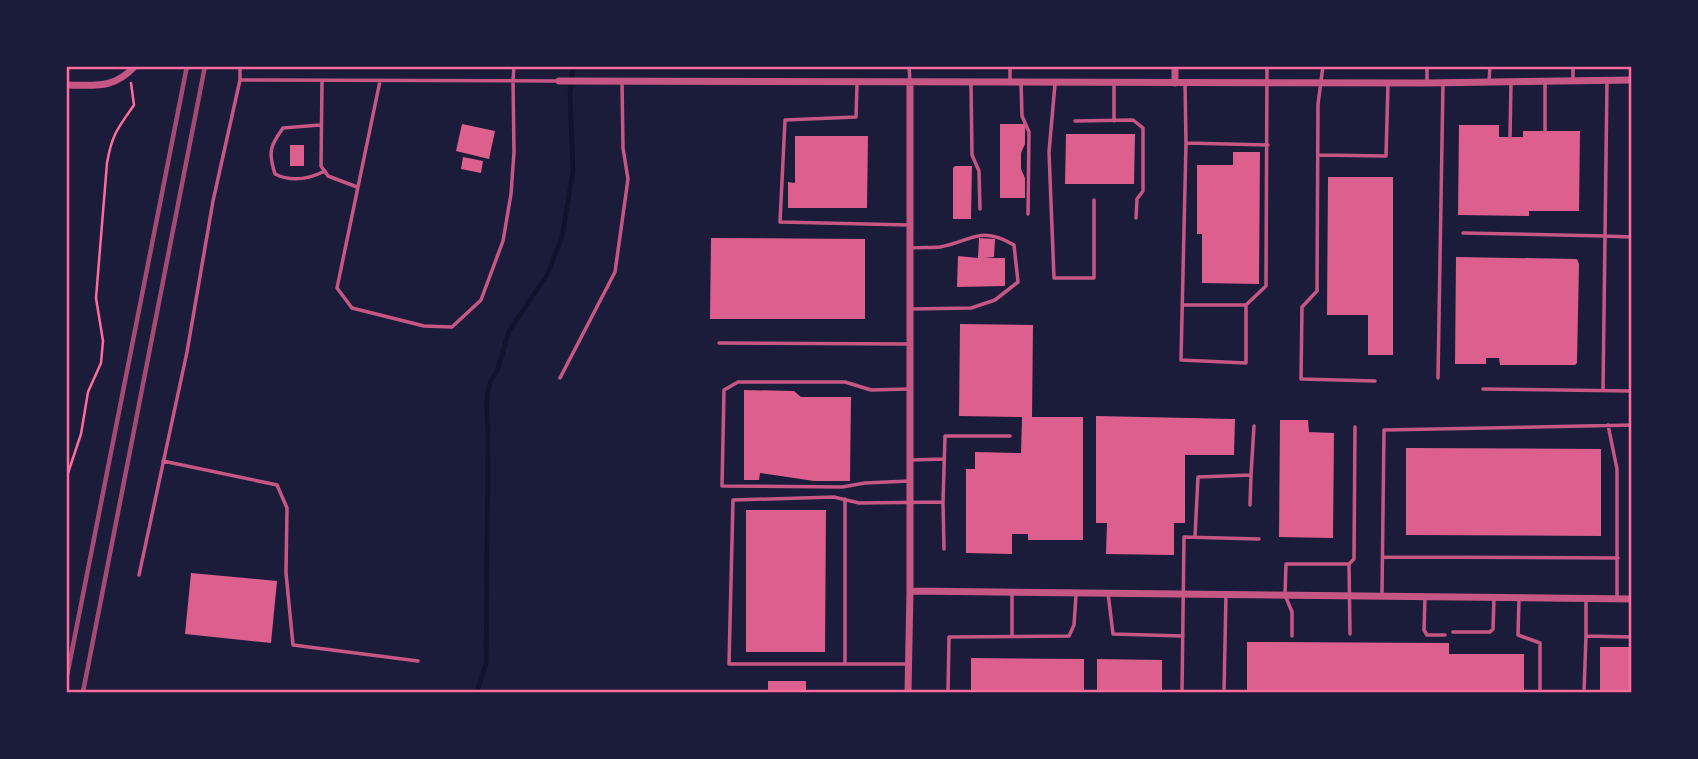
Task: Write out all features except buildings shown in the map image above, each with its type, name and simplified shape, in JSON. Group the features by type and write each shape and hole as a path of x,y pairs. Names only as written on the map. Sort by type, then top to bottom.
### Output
{"street":[{"path":"66,85 109,85 135,66"},
{"path":"1175,66 1175,83"},
{"path":"559,81 1511,83 1632,80"},
{"path":"908,692 910,82"},
{"path":"910,591 1632,599"}],"lane":[{"path":"139,575 187,352 213,201 240,80 240,66"},
{"path":"380,81 337,288 352,308 424,326 452,327 481,300 503,241 511,194 514,152 514,66"},
{"path":"909,66 910,82"},
{"path":"1010,66 1010,82"},
{"path":"1185,83 1181,360 1246,363 1247,305 1266,286 1267,66"},
{"path":"1323,66 1318,102 1317,291 1302,307 1301,379 1375,381"},
{"path":"1426,83 1427,66"},
{"path":"1489,83 1490,66"},
{"path":"1573,66 1573,82"},
{"path":"240,80 559,81"},
{"path":"322,81 321,166 328,176 357,187"},
{"path":"560,379 615,272 628,179 622,81"},
{"path":"1114,81 1114,121"},
{"path":"1603,391 1607,81"},
{"path":"857,82 856,117 785,120 780,222 909,225"},
{"path":"971,82 972,155 979,171 980,209"},
{"path":"1021,82 1022,116 1030,132 1028,214"},
{"path":"1055,82 1049,152 1054,278 1094,278 1094,200"},
{"path":"1545,82 1545,131"},
{"path":"1319,155 1387,156 1388,83"},
{"path":"1438,378 1443,83"},
{"path":"1510,137 1511,83"},
{"path":"1075,121 1133,120 1143,128 1143,191 1136,199 1136,218"},
{"path":"320,125 283,128 270,147 271,163 275,174 286,180 316,176 325,171"},
{"path":"1186,143 1268,145"},
{"path":"1463,233 1632,237"},
{"path":"909,248 941,246 970,236 998,235 1014,245 1018,282 995,300 971,307 909,309"},
{"path":"1182,305 1247,305"},
{"path":"719,343 909,344"},
{"path":"909,389 871,390 845,382 738,382 724,390 722,486 842,487 909,481"},
{"path":"1483,390 1632,391"},
{"path":"1608,425 1618,469 1617,599"},
{"path":"1382,596 1384,430 1632,425"},
{"path":"1251,505 1254,426"},
{"path":"1292,636 1292,612 1285,595 1286,564 1349,564 1354,559 1355,427"},
{"path":"944,549 945,436 1010,436"},
{"path":"909,460 944,459"},
{"path":"163,461 277,485 287,508 286,573 293,645 418,661"},
{"path":"1195,537 1198,477 1251,475"},
{"path":"908,664 729,664 733,500 834,497 859,503 943,502"},
{"path":"845,499 845,664"},
{"path":"1182,692 1184,537 1259,538"},
{"path":"1383,557 1618,558"},
{"path":"1349,564 1350,634"},
{"path":"1012,592 1012,637"},
{"path":"948,692 949,637 1069,636 1074,625 1076,593"},
{"path":"1108,593 1113,634 1183,636"},
{"path":"1224,692 1226,594"},
{"path":"1425,597 1424,630 1427,635 1445,635"},
{"path":"1453,632 1490,632 1493,629 1494,597"},
{"path":"1519,598 1518,635 1540,643 1540,692"},
{"path":"1584,692 1586,599"},
{"path":"1586,636 1632,637"}],"path":[{"path":"66,479 81,434 88,392 101,363 103,341 96,298 107,163 111,141 120,121 134,104 128,73"}],"waterway":[{"path":"477,692 486,663 489,386 497,372 509,331 547,275 562,237 573,171 570,94 573,66"}],"railway":[{"path":"66,681 187,66"},
{"path":"83,692 205,66"}]}
